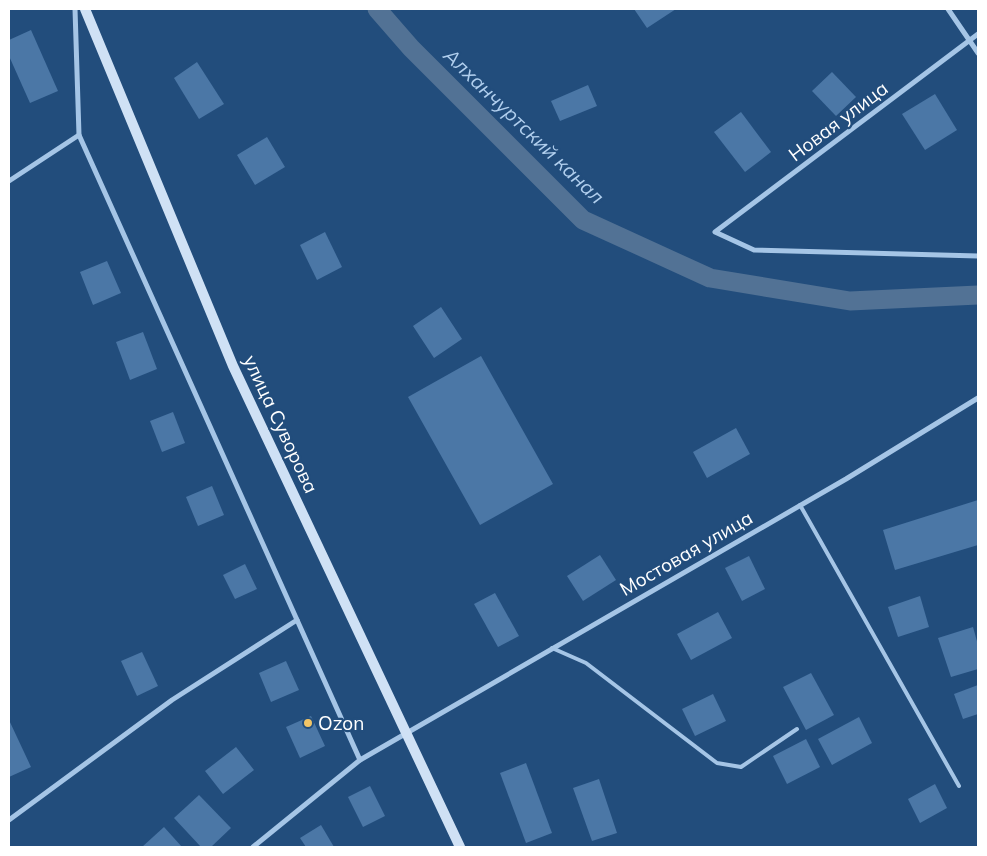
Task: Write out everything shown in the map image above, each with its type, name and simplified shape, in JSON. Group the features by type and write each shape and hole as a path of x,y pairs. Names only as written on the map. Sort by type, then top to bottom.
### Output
{"main road":[{"name":"улица Суворова","path":"85,9 233,366 407,731 460,847"}],"street":[{"path":"75,9 78,135 360,760"},
{"path":"948,9 978,53"},
{"name":"Новая улица","path":"978,34 715,232 754,250 978,256"},
{"path":"9,181 78,135"},
{"name":"Мостовая улица","path":"253,847 360,760 407,731 800,505 978,398"},
{"path":"9,820 172,700 297,620"}],"lane":[{"path":"800,505 959,786"},
{"path":"552,648 586,663 716,763 741,767 797,729"}],"building":[{"path":"634,9 676,9 647,28"},
{"path":"31,30 58,91 30,103 9,56 9,40"},
{"path":"197,62 224,104 199,119 174,78"},
{"path":"832,72 856,97 836,116 812,91"},
{"path":"588,85 597,106 560,121 551,101"},
{"path":"935,94 957,130 925,150 902,114"},
{"path":"741,112 771,152 745,172 714,132"},
{"path":"267,137 285,167 255,185 237,155"},
{"path":"325,232 342,267 317,280 300,245"},
{"path":"107,261 121,293 93,305 80,272"},
{"path":"441,307 462,339 434,358 413,326"},
{"path":"143,332 157,369 130,380 116,342"},
{"path":"481,356 553,484 480,525 408,397"},
{"path":"173,412 185,443 162,452 150,421"},
{"path":"736,428 750,454 707,478 693,452"},
{"path":"212,486 224,515 198,526 186,497"},
{"path":"978,500 978,545 895,570 883,530"},
{"path":"600,555 616,580 583,601 567,576"},
{"path":"749,556 765,589 742,601 725,568"},
{"path":"245,564 257,589 235,599 223,575"},
{"path":"495,593 519,636 498,647 474,604"},
{"path":"920,596 929,627 898,637 888,607"},
{"path":"718,612 732,638 691,660 677,634"},
{"path":"973,627 978,645 978,669 951,677 938,638"},
{"path":"142,652 158,686 137,696 121,661"},
{"path":"286,661 299,690 271,702 259,673"},
{"path":"811,673 834,715 806,730 783,687"},
{"path":"978,685 978,714 963,719 954,694"},
{"path":"713,694 726,721 695,736 682,709"},
{"path":"311,716 325,746 300,758 286,727"},
{"path":"859,717 872,743 832,765 818,739"},
{"path":"9,720 31,767 9,777"},
{"path":"806,739 820,767 787,784 773,756"},
{"path":"236,747 254,770 223,794 205,771"},
{"path":"526,763 552,833 526,843 500,773"},
{"path":"599,779 617,833 592,841 573,788"},
{"path":"935,784 947,808 920,823 908,799"},
{"path":"370,786 385,816 363,827 348,797"},
{"path":"199,795 231,828 211,847 201,847 174,818"},
{"path":"321,825 334,847 306,847 300,838"},
{"path":"164,827 182,847 142,847"}],"waterway":[{"name":"Алханчуртский канал","path":"377,9 411,48 583,220 710,278 850,301 978,295"}],"place":[{"name":"Ozon","path":"308,723"}]}
